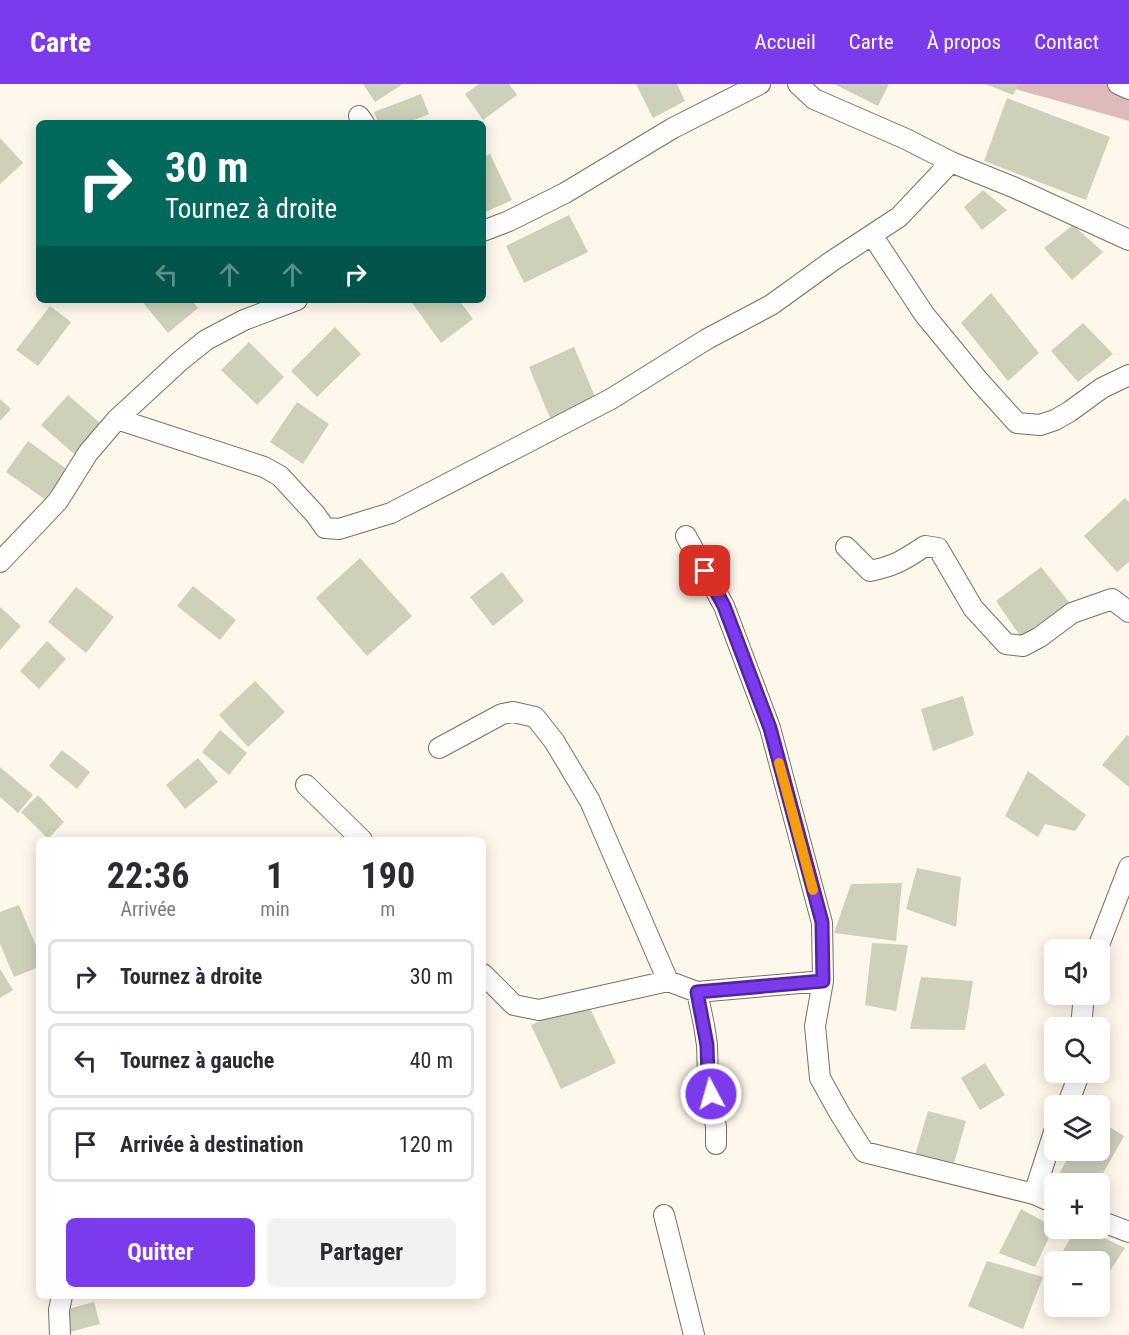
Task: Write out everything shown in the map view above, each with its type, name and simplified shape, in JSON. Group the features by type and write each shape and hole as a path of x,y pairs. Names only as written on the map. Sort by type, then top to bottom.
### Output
{"street":[{"path":"486,230 565,193 673,128 760,84"},
{"path":"798,84 814,99 1129,240"},
{"path":"1118,84 1129,89"},
{"path":"117,419 264,467 279,476 325,528 339,530 391,513 611,399 707,339 771,305 898,217 951,162"},
{"path":"872,235 924,314 1017,423 1040,425 1054,420 1102,388 1129,375"},
{"path":"0,562 58,501 88,453 117,419 180,361 206,340 244,320 289,303"},
{"path":"686,536 724,606 770,728 822,922 823,981 815,1026 820,1078 864,1152 1034,1194 1044,1198"},
{"path":"846,547 870,571 889,567 907,559 925,546 938,548 973,608 1006,644 1023,646 1040,637 1072,613 1112,599 1129,612"},
{"path":"440,748 502,714 513,712 535,717 554,741 590,801 668,981"},
{"path":"306,785 359,837"},
{"path":"1101,939 1129,867"},
{"path":"486,977 514,1005 539,1010 668,981 697,992 823,981"},
{"path":"697,992 707,1045 708,1078 716,1127 716,1144"},
{"path":"1034,1194 1045,1161"},
{"path":"1034,1194 1046,1161"},
{"path":"664,1215 694,1335"},
{"path":"1110,1225 1129,1232"},
{"path":"60,1335 59,1310 61,1299"}],"shaded area":[{"path":"997,84 1129,84 1129,121 1126,120"}],"building":[{"path":"363,84 403,84 375,102"},
{"path":"479,84 509,84 517,95 483,120 465,94"},
{"path":"636,84 677,84 685,101 653,118"},
{"path":"834,84 889,84 878,106"},
{"path":"985,84 1019,84 1013,95"},
{"path":"421,94 429,114 414,120 377,120 374,112"},
{"path":"1007,98 1110,137 1086,200 984,161"},
{"path":"0,138 23,163 0,184"},
{"path":"490,154 512,200 486,212 486,156"},
{"path":"983,190 1007,210 982,230 964,207"},
{"path":"569,215 588,252 524,283 506,246"},
{"path":"1073,225 1103,252 1072,280 1044,248"},
{"path":"991,293 1039,353 1008,381 961,323"},
{"path":"143,303 194,303 198,308 168,333"},
{"path":"412,303 461,303 473,319 441,343"},
{"path":"50,306 71,322 38,366 16,350"},
{"path":"1083,323 1113,354 1078,382 1051,351"},
{"path":"335,327 361,354 317,397 291,371"},
{"path":"249,342 284,377 257,405 221,370"},
{"path":"574,347 596,399 550,418 529,367"},
{"path":"68,395 100,423 74,454 41,425"},
{"path":"0,399 11,409 0,421"},
{"path":"297,402 329,424 303,464 270,442"},
{"path":"28,441 68,470 46,500 6,472"},
{"path":"1125,498 1129,502 1129,562 1117,572 1084,536"},
{"path":"360,558 412,616 367,656 316,598"},
{"path":"1041,567 1069,602 1021,637 996,601"},
{"path":"502,572 524,601 493,626 470,597"},
{"path":"193,586 236,620 220,640 177,606"},
{"path":"76,587 114,617 86,653 48,622"},
{"path":"0,607 21,626 0,650"},
{"path":"47,641 66,659 39,689 20,671"},
{"path":"255,681 285,712 248,747 219,715"},
{"path":"963,696 974,735 933,751 921,709"},
{"path":"220,730 247,753 229,775 202,752"},
{"path":"1127,735 1129,737 1129,787 1102,765"},
{"path":"62,750 90,772 77,789 49,766"},
{"path":"198,758 218,782 185,809 166,785"},
{"path":"0,767 33,795 18,813 0,797"},
{"path":"1028,771 1086,815 1075,831 1045,824 1038,837 1005,816"},
{"path":"38,795 64,822 50,837 46,837 21,812"},
{"path":"917,868 961,877 956,927 906,909"},
{"path":"902,883 896,941 834,933 851,884"},
{"path":"19,905 36,946 36,968 14,977 0,944 0,912"},
{"path":"872,943 908,945 896,1011 865,1005"},
{"path":"0,969 13,990 0,998"},
{"path":"921,977 973,981 965,1030 910,1029"},
{"path":"586,1000 616,1063 561,1089 531,1025"},
{"path":"985,1063 1005,1095 980,1110 961,1078"},
{"path":"928,1111 966,1121 952,1170 914,1159"},
{"path":"1110,1127 1124,1136 1110,1161"},
{"path":"1066,1161 1110,1161 1103,1173 1060,1173"},
{"path":"1021,1209 1044,1222 1044,1239 1048,1239 1035,1267 999,1253"},
{"path":"1070,1239 1106,1239 1125,1248 1110,1271 1110,1251 1063,1251"},
{"path":"987,1261 1043,1277 1023,1329 968,1306"},
{"path":"94,1302 100,1324 66,1333 60,1311"}],"slow traffic":[{"path":"779,763 813,890"}],"route":[{"path":"705,571 724,606 770,728 822,922 823,981 697,992 707,1045 711,1094"}]}
